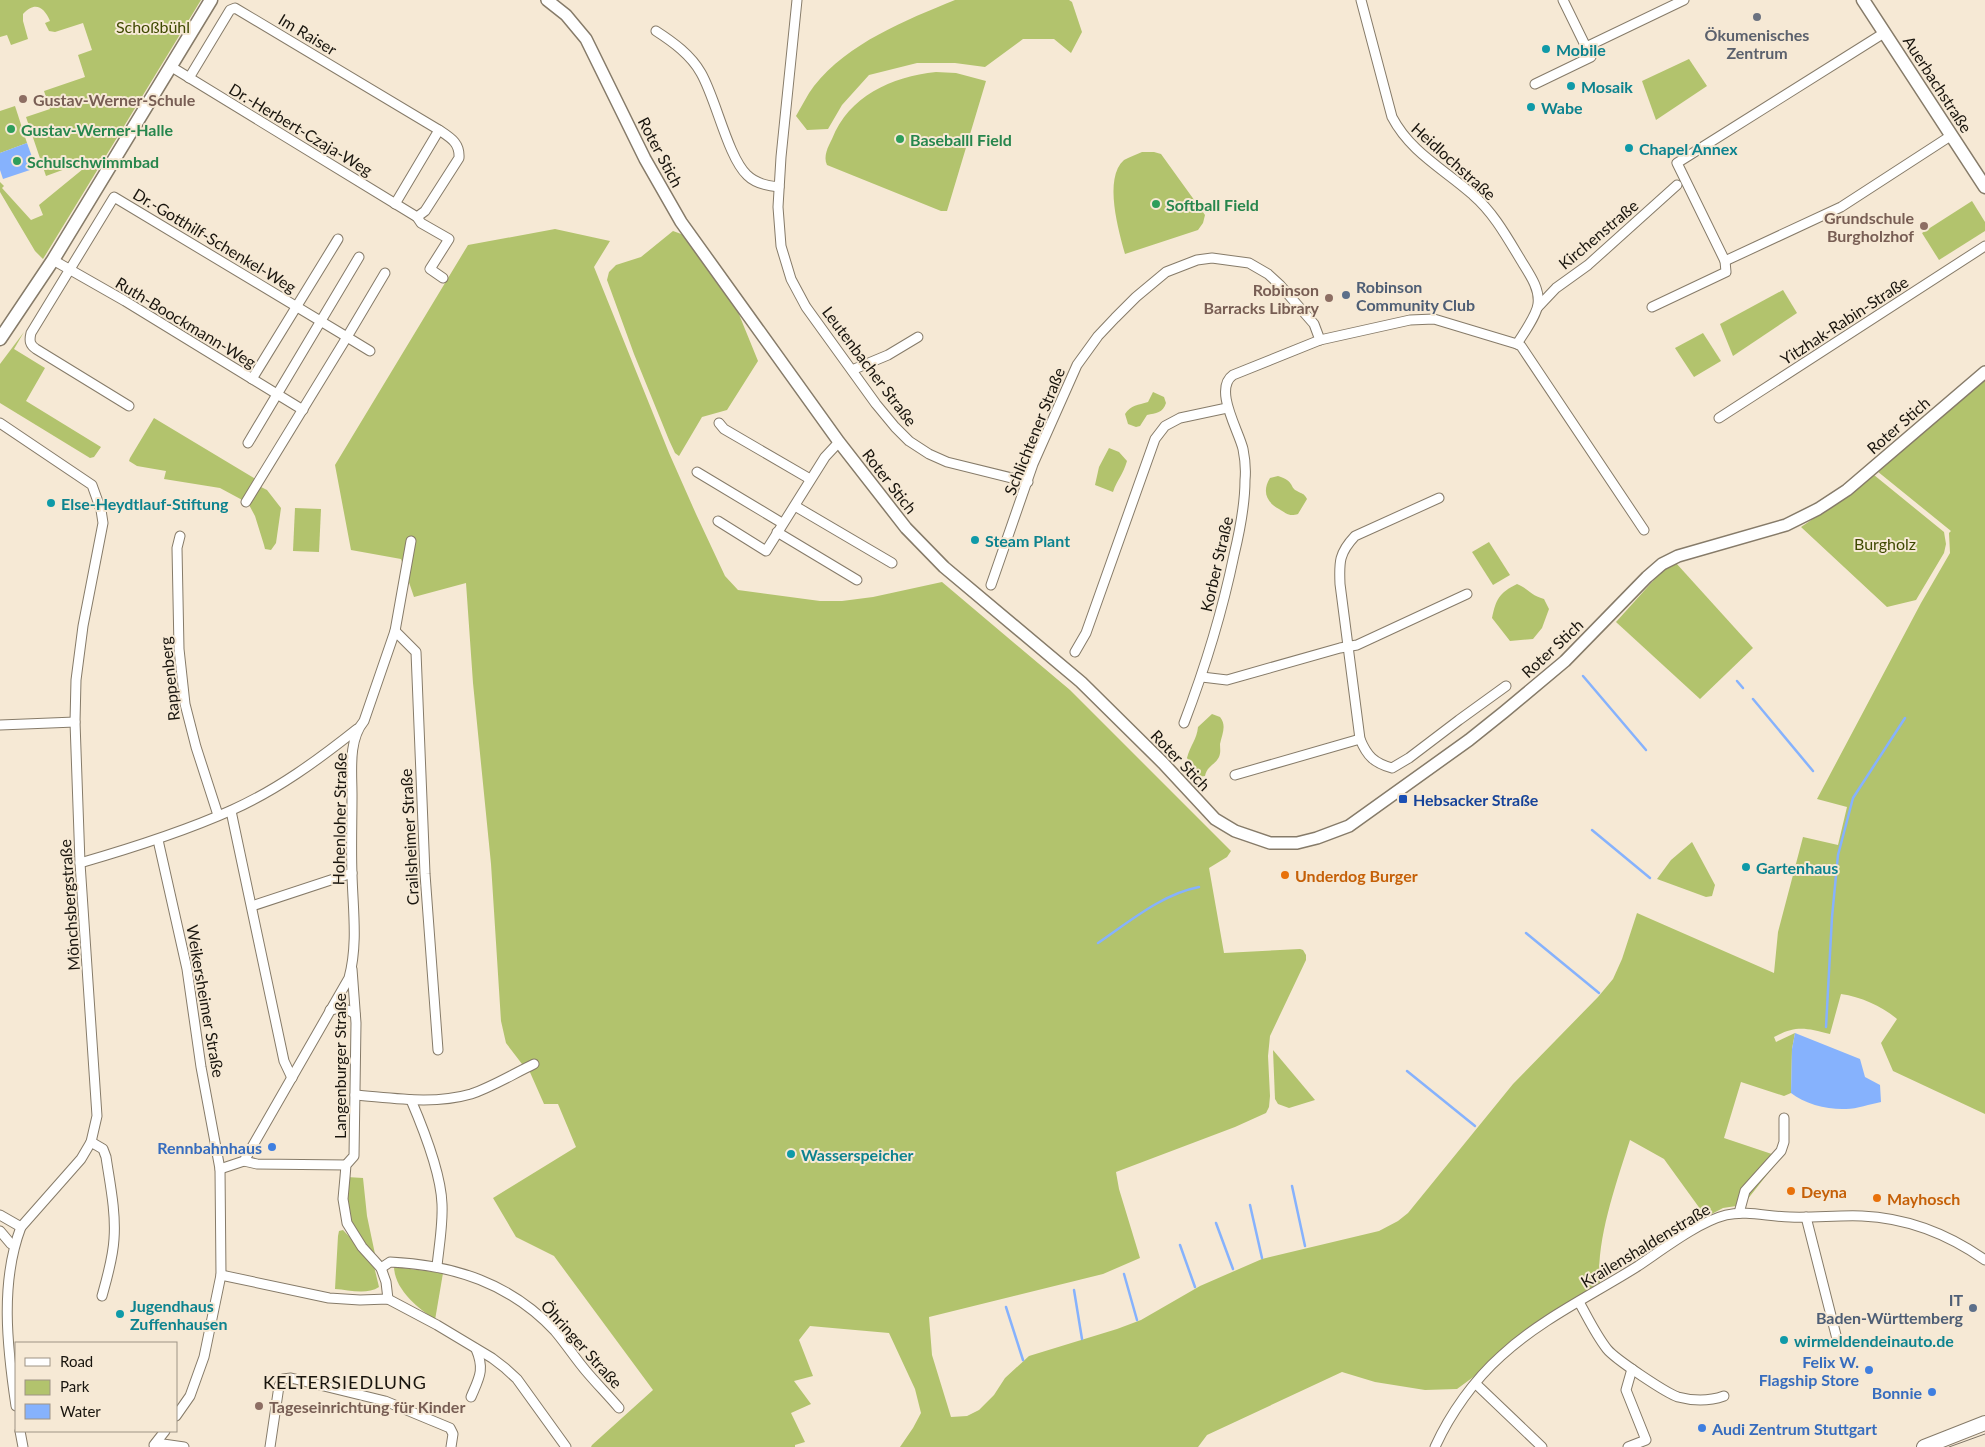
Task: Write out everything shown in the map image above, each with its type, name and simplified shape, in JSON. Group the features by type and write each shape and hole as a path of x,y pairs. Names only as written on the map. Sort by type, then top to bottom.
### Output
{"main road":[{"path":"0,339 53,260 211,0"},
{"name":"Auerbachstraße","path":"1863,0 1985,187"},
{"path":"1924,1447 1985,1423"}],"street":[{"name":"Roter Stich","path":"548,0 566,15 586,38 644,159 681,222 839,442 906,528 935,558 1081,682 1163,763 1215,819 1251,838 1270,843 1297,843 1349,826 1469,740 1565,661 1662,564 1678,556 1786,525 1818,509 1854,484 1985,372"},
{"name":"Leutenbacher Straße","path":"797,0 779,187 780,234 784,259 792,279 806,307 852,370 895,427 917,447 947,462 1028,482"},
{"name":"Heidlochstraße","path":"1362,0 1392,117 1400,133 1437,169 1473,195 1484,206 1504,232 1534,282 1539,295 1538,307"},
{"path":"1535,84 1591,58 1563,0"},
{"path":"1586,47 1684,0"},
{"name":"Im Raiser","path":"189,78 230,10 235,8 439,130 457,143 460,152 459,158 425,211 417,217"},
{"path":"656,31 685,53 700,72 711,94 733,153 743,171 759,184 779,187"},
{"path":"1652,307 1726,272 1725,262 1677,163 1884,33"},
{"name":"Dr.-Herbert-Czaja-Weg","path":"170,66 417,217 422,223 449,239 430,269 443,278"},
{"path":"395,204 439,130"},
{"path":"1725,262 1841,207 1952,135"},
{"name":"Kirchenstraße","path":"1538,307 1556,288 1588,265 1677,185"},
{"name":"Dr.-Gotthilf-Schenkel-Weg","path":"70,270 114,197 370,351"},
{"name":"Dr.-Gotthilf-Schenkel-Weg","path":"296,308 338,239"},
{"name":"Yitzhak-Rabin-Straße","path":"1719,418 1985,246"},
{"path":"248,443 359,258"},
{"name":"Schlichtener Straße","path":"991,585 1043,440 1076,365 1114,318 1166,272 1197,260 1212,258 1249,263 1268,274 1280,285 1314,324 1320,340"},
{"name":"Ruth-Boockmann-Weg","path":"53,260 125,301 303,410"},
{"path":"70,270 31,333 30,340 32,346 129,406"},
{"path":"246,502 385,273"},
{"path":"1538,307 1517,344 1521,346 1644,530"},
{"path":"252,379 296,308"},
{"name":"Korber Straße","path":"1184,723 1202,677 1224,604 1245,503 1246,479 1243,450 1228,408 1226,391 1228,378 1320,340 1410,320 1434,319 1517,344"},
{"path":"852,370 888,355 918,337"},
{"path":"1075,652 1086,633 1155,439 1165,426 1180,418 1228,408"},
{"name":"Mönchsbergstraße","path":"0,423 92,485 101,510 103,523 90,586 78,663 75,722 80,863 97,1116 91,1142 80,1159 21,1227 11,1244 2,1277 0,1306 15,1400"},
{"path":"719,423 724,429 810,480"},
{"path":"718,521 766,551 825,457 839,442"},
{"path":"697,472 782,523"},
{"path":"1439,498 1355,536 1345,547 1339,562 1340,584 1360,739 1371,759 1381,765 1392,768 1410,758 1506,686"},
{"path":"795,506 892,564"},
{"path":"777,532 857,580"},
{"name":"Rappenberg","path":"180,536 177,548 181,680 190,727 218,815"},
{"name":"Hohenloher Straße","path":"244,1161 345,987 352,966 355,934 352,873 352,756 357,729 364,721 395,631 411,541"},
{"path":"1202,677 1227,680 1348,647 1373,639 1468,594"},
{"name":"Crailsheimer Straße","path":"395,631 416,652 425,874 438,1050"},
{"path":"0,725 75,722"},
{"path":"80,863 158,840 230,811 291,778 357,729"},
{"path":"1235,775 1360,739"},
{"path":"230,811 284,1061 292,1078"},
{"name":"Weikersheimer Straße","path":"158,840 187,969 220,1169"},
{"path":"252,906 352,873"},
{"name":"Langenburger Straße","path":"352,966 356,1014 354,1156 346,1165 343,1199 347,1223 362,1248 381,1268 386,1282 388,1299"},
{"path":"330,1010 350,1010 356,1014"},
{"path":"355,1095 411,1100 440,1099 471,1094 534,1064"},
{"path":"411,1100 440,1187 442,1204 437,1266"},
{"path":"1740,1213 1745,1191 1781,1151 1784,1142 1784,1118"},
{"path":"91,1142 103,1149 106,1157 114,1220 114,1240 102,1296"},
{"path":"178,1413 190,1396 204,1357 221,1275 220,1169 244,1161 257,1164 346,1165"},
{"name":"Krailenshaldenstraße","path":"1435,1447 1456,1410 1476,1384 1502,1356 1539,1328 1579,1302 1699,1227 1725,1215 1740,1213 1789,1217 1875,1216 1928,1228 1948,1237 1985,1260"},
{"path":"0,1215 21,1227"},
{"path":"1806,1217 1837,1339"},
{"path":"0,1231 11,1244"},
{"name":"Öhringer Straße","path":"381,1268 390,1262 437,1266 468,1274 512,1295 527,1305 555,1332 585,1370 619,1408"},
{"path":"221,1275 317,1296 360,1300 388,1299 437,1325 492,1358 517,1378 566,1447"},
{"path":"1579,1302 1608,1350 1632,1369 1677,1396 1697,1400 1715,1399 1724,1396"},
{"path":"471,1397 481,1375 476,1349"},
{"path":"1628,1447 1646,1440 1626,1390 1632,1369"},
{"path":"270,1447 279,1386 283,1379 291,1378 385,1401 450,1428 453,1434 451,1447"},
{"path":"1476,1384 1542,1447"},
{"path":"20,1432 23,1447"},
{"path":"154,1445 165,1432"},
{"path":"154,1445 184,1447"}],"green space":[{"name":"Schoßbühl","path":"0,0 201,0 43,259 35,251 0,192 0,182 4,186 2,188 31,220 43,215 39,205 83,169 79,164 46,176 26,117 50,109 44,91 85,77 78,55 92,50 83,23 55,32 49,31 45,23 50,21 48,16 39,7 31,8 23,14 28,39 11,45 7,35 0,37"},
{"path":"955,0 1069,0 1072,2 1082,32 1071,53 1054,39 1023,39 985,67 955,63 917,63 869,75 842,105 828,129 807,130 796,116 811,89 843,57 879,34"},
{"path":"1689,59 1707,86 1656,120 1642,81"},
{"name":"Baseballl Field","path":"936,72 956,73 986,81 947,211 941,211 827,165 826,152 829,145 849,111 861,100 888,84"},
{"name":"Gustav-Werner-Halle","path":"15,106 27,143 0,153 0,111"},
{"name":"Softball Field","path":"1142,152 1161,154 1205,215 1203,223 1198,230 1125,254 1114,206 1114,179 1118,168 1124,160"},
{"path":"1972,201 1985,222 1985,231 1939,260 1922,233"},
{"path":"555,229 610,241 594,267 669,453 696,514 725,576 738,590 820,601 842,601 873,597 942,582 1070,690 1231,851 1227,857 1209,868 1224,953 1300,949 1306,955 1306,960 1270,1036 1268,1056 1270,1096 1269,1107 1266,1113 1235,1127 1116,1172 1119,1189 1140,1258 1103,1274 929,1317 932,1355 951,1417 967,1416 979,1410 994,1395 1005,1378 1029,1356 1141,1320 1200,1286 1262,1259 1379,1231 1398,1221 1408,1213 1513,1084 1598,997 1613,979 1622,959 1637,913 1774,973 1778,932 1803,837 1838,845 1847,807 1817,799 1921,603 1950,553 1949,533 1951,531 1877,471 1985,380 1985,1114 1893,1071 1881,1043 1897,1019 1871,1003 1841,994 1830,1034 1814,1030 1795,1029 1774,1037 1776,1042 1795,1033 1792,1049 1791,1093 1784,1096 1741,1082 1724,1138 1781,1157 1743,1205 1723,1208 1706,1217 1664,1159 1630,1140 1613,1193 1604,1231 1599,1267 1600,1284 1457,1389 1425,1390 1375,1382 1342,1372 1207,1435 1198,1447 900,1447 921,1413 915,1389 889,1333 810,1326 799,1340 813,1376 794,1381 811,1404 791,1413 805,1442 795,1445 795,1447 591,1447 653,1390 554,1256 516,1237 493,1198 576,1147 558,1104 544,1104 529,1070 506,1043 501,1021 491,864 473,683 466,583 414,597 401,559 351,550 335,465 468,245"},
{"path":"673,231 684,235 736,307 758,361 727,410 702,417 679,456 675,453 669,440 634,354 607,280 609,272 616,265 641,257"},
{"path":"1783,290 1797,313 1733,356 1720,324"},
{"path":"24,332 14,349 45,368 26,401 101,447 94,457 90,458 0,403 0,364"},
{"path":"1703,333 1721,361 1694,377 1675,348"},
{"path":"1153,392 1164,397 1166,403 1163,409 1147,415 1140,426 1136,427 1128,424 1125,414 1127,411 1148,402"},
{"path":"154,418 259,481 246,502 220,488 164,479 166,471 137,466 129,461"},
{"path":"1109,448 1119,452 1127,461 1113,492 1095,485 1099,467"},
{"name":"Burgholz","path":"1874,475 1944,532 1946,544 1944,553 1916,600 1887,607 1801,527"},
{"path":"1278,476 1287,480 1307,499 1298,514 1288,514 1268,500 1266,487 1270,478"},
{"path":"259,486 267,490 281,508 276,543 271,550 265,549 255,516 248,503"},
{"path":"295,508 321,509 319,552 293,551"},
{"path":"1489,542 1510,575 1493,585 1472,552"},
{"path":"1676,563 1753,648 1700,699 1616,622 1662,571"},
{"path":"1517,584 1544,599 1549,609 1542,628 1533,639 1510,641 1492,618 1499,597 1506,590"},
{"path":"1212,714 1220,717 1223,724 1220,754 1207,770 1205,776 1199,777 1187,758 1198,727"},
{"path":"1692,842 1715,885 1712,896 1706,897 1657,879 1671,860"},
{"path":"1273,1050 1315,1100 1289,1108 1278,1104 1275,1099"},
{"path":"347,1177 363,1178 367,1216 375,1254 366,1246 347,1216"},
{"path":"343,1230 373,1262 379,1287 369,1291 335,1289 338,1236 339,1231"},
{"path":"394,1267 443,1273 435,1320 408,1297 398,1283"}],"water":[{"name":"Schulschwimmbad","path":"27,143 36,168 3,179 0,170 0,153"},
{"path":"1795,1033 1860,1059 1865,1077 1880,1085 1881,1102 1850,1109 1839,1109 1817,1106 1791,1093 1792,1049"}],"waterway":[{"path":"1583,676 1646,750"},
{"path":"1737,681 1743,688"},
{"path":"1753,699 1813,771"},
{"path":"1826,1027 1832,917 1838,855 1853,798 1905,718"},
{"path":"1592,830 1650,878"},
{"path":"1098,943 1159,902 1199,887"},
{"path":"1526,933 1599,993"},
{"path":"1407,1071 1475,1126"},
{"path":"1292,1186 1305,1246"},
{"path":"1250,1205 1262,1258"},
{"path":"1216,1223 1233,1269"},
{"path":"1180,1245 1195,1287"},
{"path":"1124,1274 1137,1320"},
{"path":"1074,1290 1082,1339"},
{"path":"1006,1307 1023,1360"}],"tram line":[{"path":"1949,1447 1985,1434"}],"place":[{"name":"Ökumenisches Zentrum","path":"1757,17"},
{"name":"Mobile","path":"1546,49"},
{"name":"Mosaik","path":"1571,86"},
{"name":"Gustav-Werner-Schule","path":"23,99"},
{"name":"Wabe","path":"1531,107"},
{"name":"Gustav-Werner-Halle","path":"11,129"},
{"name":"Baseballl Field","path":"900,139"},
{"name":"Chapel Annex","path":"1629,148"},
{"name":"Schulschwimmbad","path":"17,161"},
{"name":"Softball Field","path":"1156,204"},
{"name":"Grundschule Burgholzhof","path":"1924,226"},
{"name":"Robinson Community Club","path":"1346,295"},
{"name":"Robinson Barracks Library","path":"1329,298"},
{"name":"Else-Heydtlauf-Stiftung","path":"51,503"},
{"name":"Steam Plant","path":"975,540"},
{"name":"Hebsacker Straße","path":"1403,799"},
{"name":"Gartenhaus","path":"1746,867"},
{"name":"Underdog Burger","path":"1285,875"},
{"name":"Rennbahnhaus","path":"272,1147"},
{"name":"Wasserspeicher","path":"791,1154"},
{"name":"Deyna","path":"1791,1191"},
{"name":"Mayhosch","path":"1877,1198"},
{"name":"IT Baden-Württemberg","path":"1973,1308"},
{"name":"Jugendhaus Zuffenhausen","path":"120,1314"},
{"name":"wirmeldendeinauto.de","path":"1784,1340"},
{"name":"Felix W. Flagship Store","path":"1869,1370"},
{"name":"Bonnie","path":"1932,1392"},
{"name":"Tageseinrichtung für Kinder","path":"259,1406"},
{"name":"Audi Zentrum Stuttgart","path":"1702,1428"}],"district":[{"name":"KELTERSIEDLUNG","path":"345,1382"}]}
